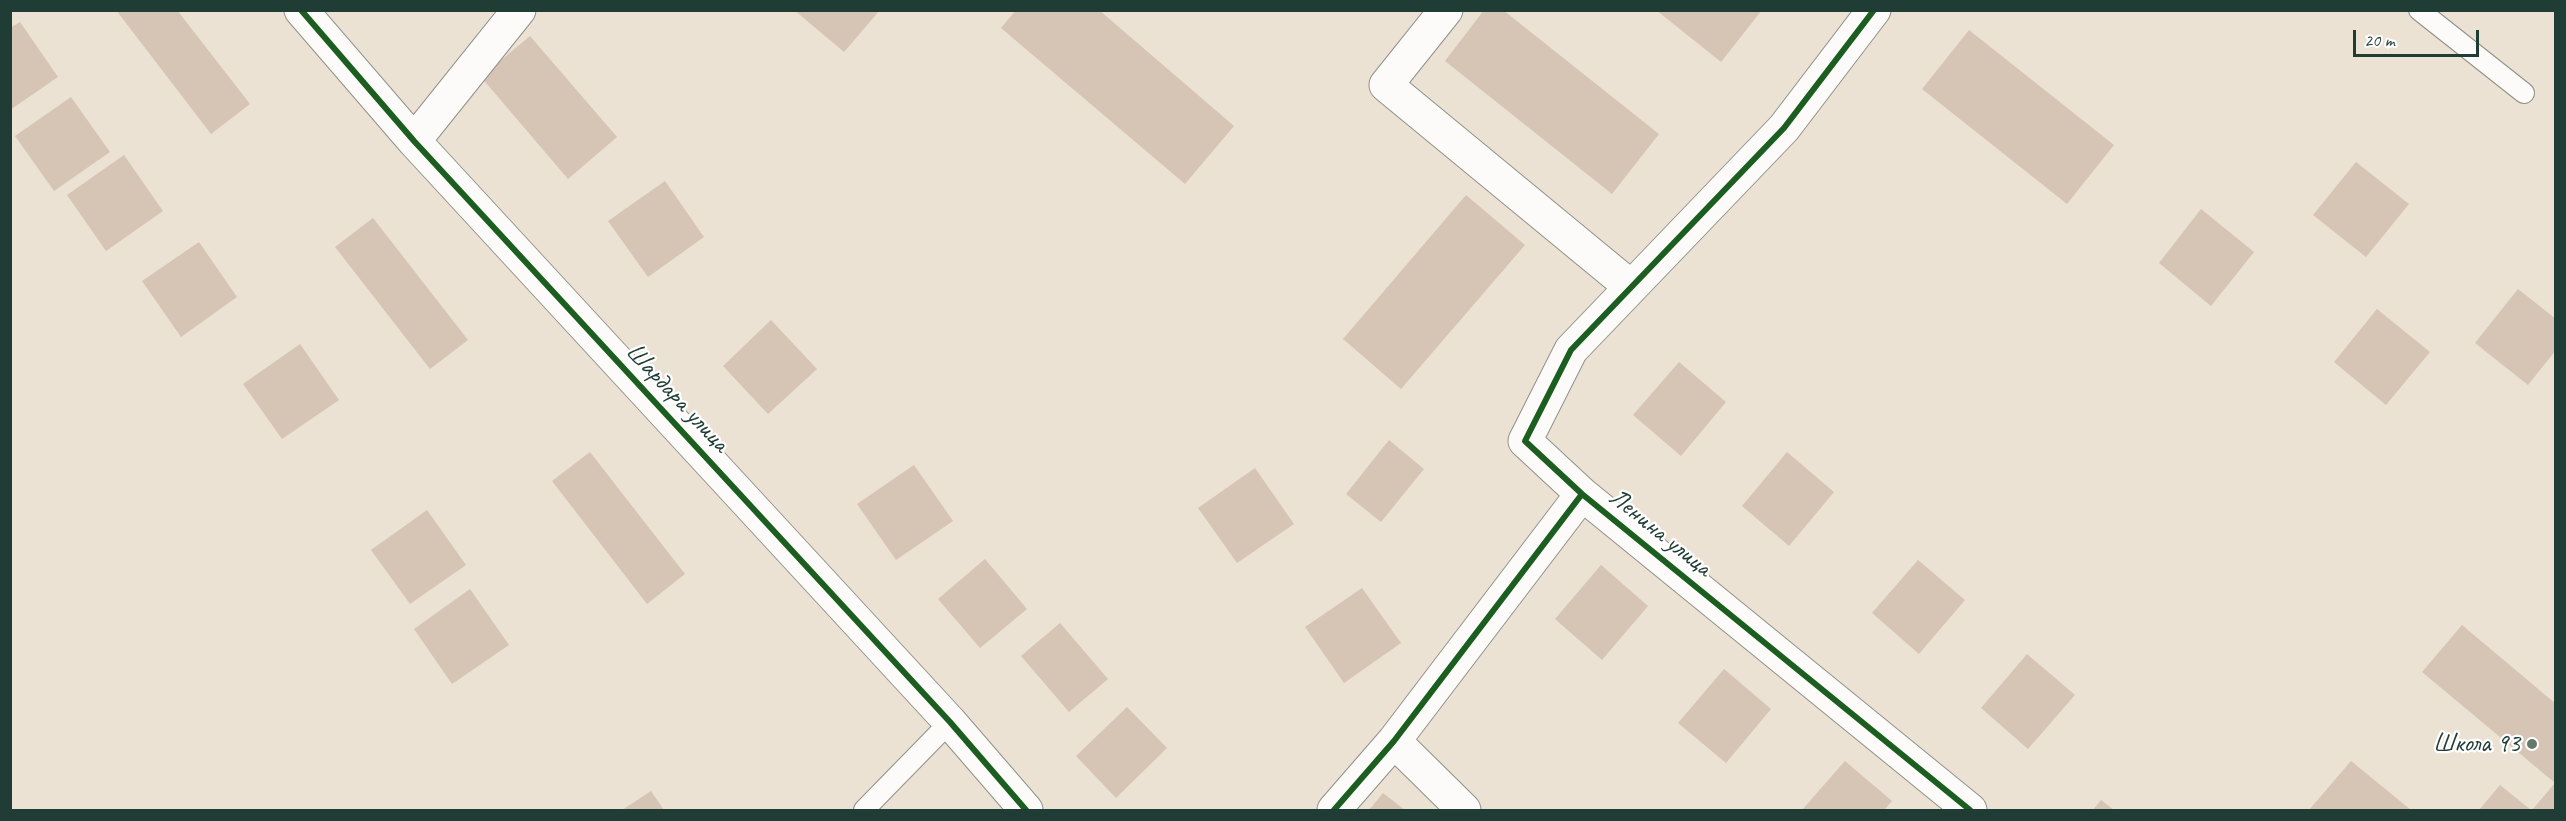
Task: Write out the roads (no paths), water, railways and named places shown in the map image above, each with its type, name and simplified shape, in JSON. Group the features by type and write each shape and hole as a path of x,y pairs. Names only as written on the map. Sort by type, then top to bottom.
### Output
{"street":[{"name":"Шардара улица","path":"301,10 414,141 950,722 1026,810"},
{"path":"414,141 519,10"},
{"path":"1446,10 1386,85 1631,287"},
{"path":"1582,494 1525,441 1571,350 1784,128 1874,10"},
{"name":"Ленина улица","path":"1334,810 1394,741 1582,494 1970,810"},
{"path":"1394,741 1464,810"}],"lane":[{"path":"2419,10 2524,93"},
{"path":"864,810 950,722"}],"place":[{"name":"Школа 93","path":"2532,744"}]}
